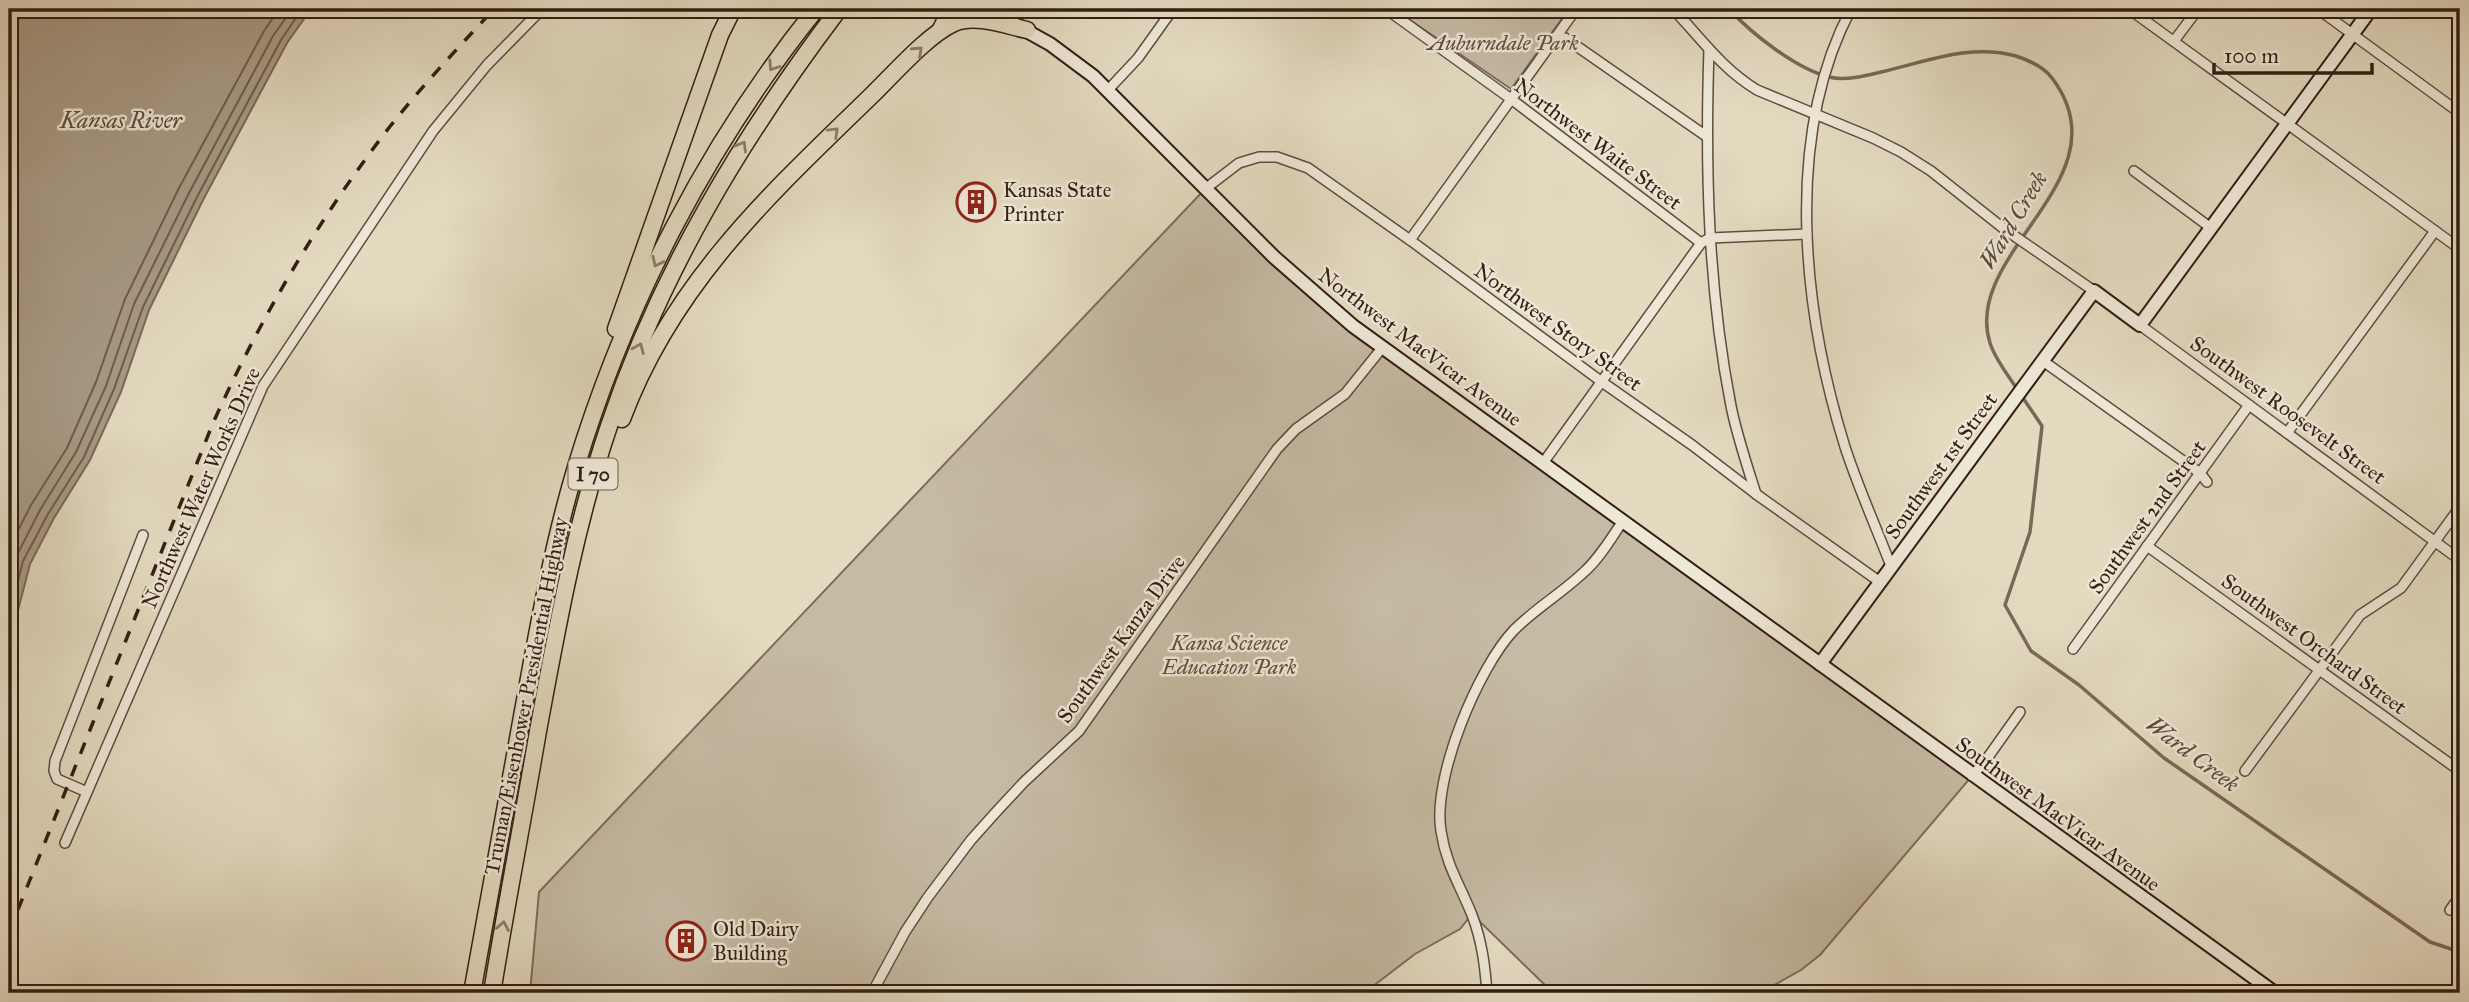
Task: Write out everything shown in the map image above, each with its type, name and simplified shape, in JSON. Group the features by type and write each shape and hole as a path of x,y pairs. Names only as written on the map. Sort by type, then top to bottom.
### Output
{"highway":[{"path":"591,422 608,351 720,36 733,9"},
{"name":"Truman/Eisenhower Presidential Highway","path":"492,993 556,635 583,511 610,424 631,366 685,246 713,194 794,68 839,9"},
{"path":"940,31 951,9"},
{"name":"Truman/Eisenhower Presidential Highway","path":"472,993 545,589 567,501 591,422 631,319 695,189 779,57 815,10"},
{"path":"583,511 652,354 705,271 769,194 940,31 954,23 972,20 1027,30"}],"main road":[{"name":"Northwest MacVicar Avenue","path":"987,9 1066,55 1108,90 1274,257 1353,326 1821,664"},
{"path":"2140,325 2371,9"},
{"name":"Southwest Roosevelt Street","path":"2094,291 2140,325"},
{"name":"Southwest 1st Street","path":"1821,664 2094,291"},
{"name":"Southwest MacVicar Avenue","path":"1821,664 2275,993"}],"street":[{"name":"Northwest Water Works Drive","path":"65,843 263,386 433,131 465,90 542,9"},
{"path":"1108,90 1138,58 1173,9"},
{"name":"Northwest Waite Street","path":"1386,9 1705,241"},
{"path":"1410,240 1576,9"},
{"path":"1672,9 1725,67 1757,90 1901,152 1931,171 2003,228 2094,291"},
{"path":"1852,9 1833,51 1819,97 1809,176 1807,234 1815,312 1830,389 1846,448 1891,566"},
{"path":"2129,9 2460,249"},
{"path":"2174,41 2198,9"},
{"path":"2318,9 2460,113"},
{"path":"2451,9 2460,15"},
{"path":"1555,37 1565,38 1573,43 1706,136"},
{"path":"1709,49 1705,241 1732,408 1756,495"},
{"name":"Northwest Story Street","path":"1205,189 1248,159 1278,157 1308,168 1692,445 1756,495 1880,582"},
{"path":"2134,171 2211,228"},
{"path":"2287,433 2435,231"},
{"path":"1543,463 1705,241 1807,234"},
{"name":"Southwest Roosevelt Street","path":"2140,325 2460,560"},
{"name":"Southwest Kanza Drive","path":"873,993 905,932 928,897 988,821 1024,782 1079,731 1277,449 1296,429 1345,394 1382,348"},
{"path":"2043,361 2200,473 2207,482"},
{"name":"Southwest 2nd Street","path":"2073,649 2249,405"},
{"path":"2245,771 2360,615 2401,588 2460,507"},
{"path":"1487,993 1483,951 1471,914 1451,873 1440,827 1441,796 1449,761 1462,723 1488,666 1512,632 1586,570 1623,521"},
{"path":"87,792 57,779 55,761 143,535"},
{"name":"Southwest Orchard Street","path":"2147,546 2460,771"},
{"path":"1972,776 2020,712"},
{"path":"2450,910 2460,896"}],"green space":[{"name":"Auburndale Park","path":"1394,9 1569,9 1511,89"},
{"name":"Kansa Science Education Park","path":"1205,189 1382,348 1972,776 1820,955 1801,970 1760,993 1583,993 1549,989 1472,914 1460,929 1415,954 1364,993 530,993 539,892"}],"water":[{"name":"Kansas River","path":"9,9 311,9 287,43 203,200 149,310 121,392 90,460 54,518 30,564 9,645"}],"waterway":[{"name":"Ward Creek","path":"1729,9 1775,49 1816,73 1829,77 1862,76 1948,55 1982,52 2016,56 2049,74 2070,114 2070,149 2058,182 1998,277 1987,310 1992,349 2017,389"},
{"name":"Ward Creek","path":"2021,395 2042,426 2030,532 2005,605 2031,651 2079,685 2164,758 2430,942 2460,952"}],"railway":[{"path":"9,932 213,423 250,346 314,235 362,163 413,98 494,9"}],"place":[{"name":"Kansas State Printer","path":"976,202"},
{"name":"Old Dairy Building","path":"686,941"}]}
